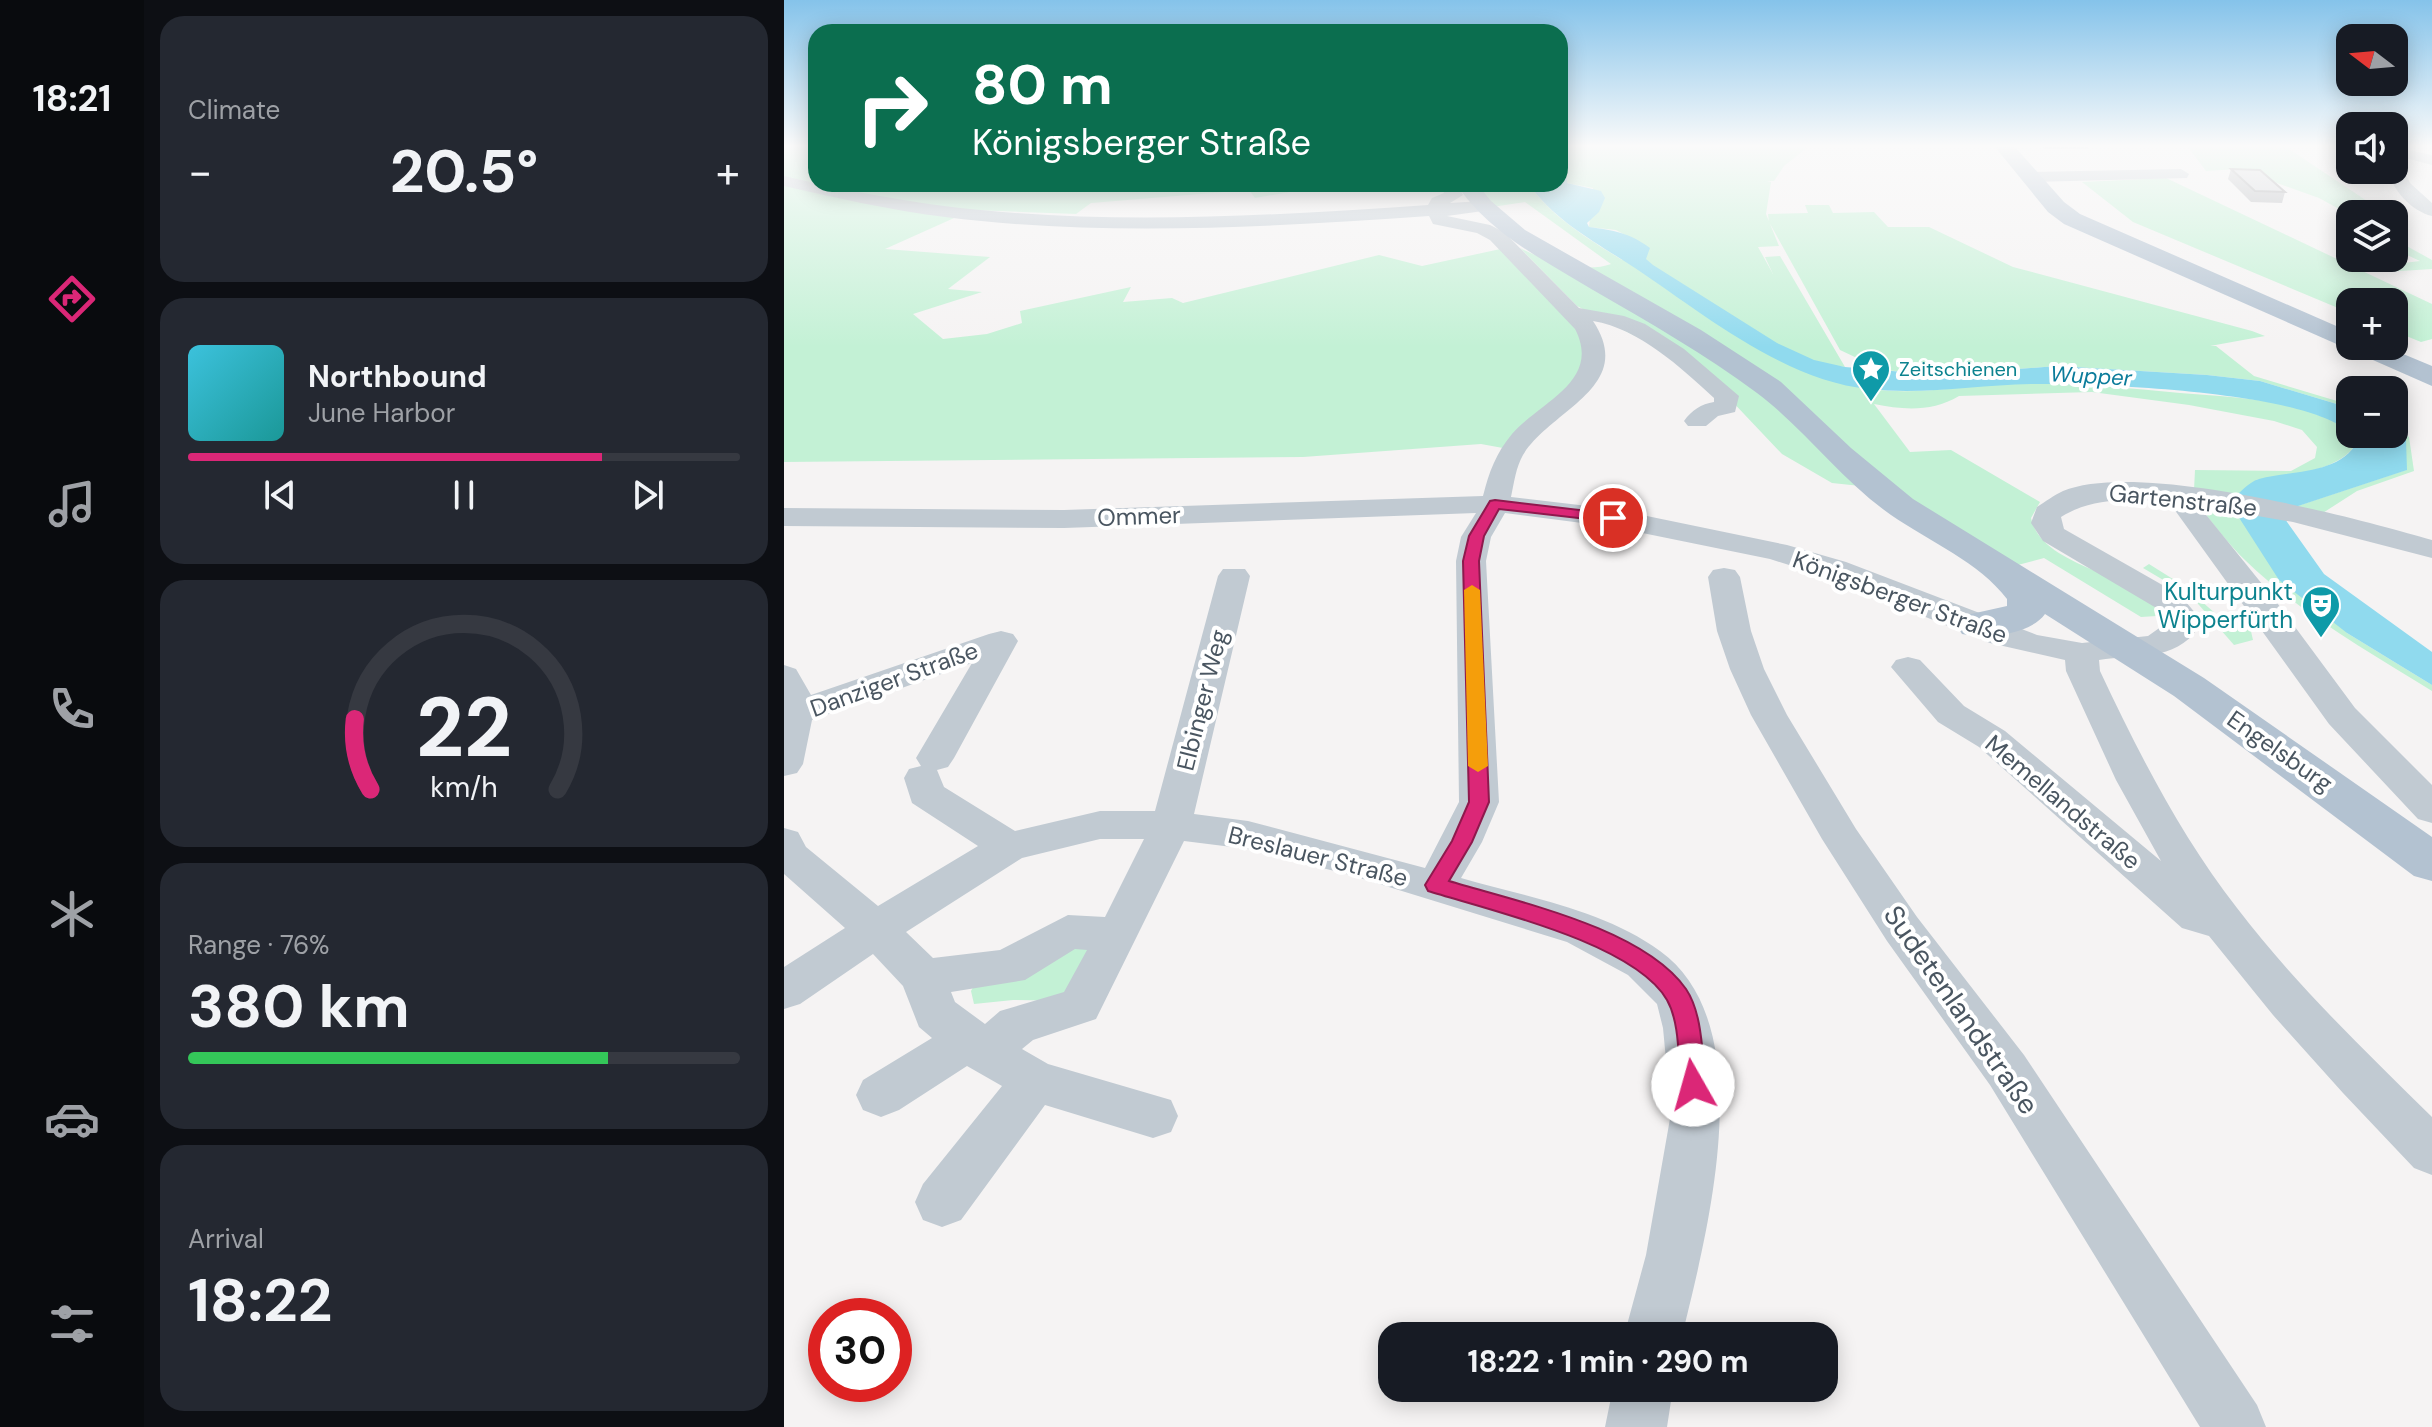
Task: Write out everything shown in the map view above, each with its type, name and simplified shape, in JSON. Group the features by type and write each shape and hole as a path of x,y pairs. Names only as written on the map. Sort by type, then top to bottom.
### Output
{"main road":[{"name":"Engelsburg","path":"1493,214 1553,258 1691,336 1770,388 1839,455 1901,506 2011,578 2136,643 2432,863"},
{"path":"2065,214 2336,336"},
{"path":"2393,360 2432,377"},
{"path":"1976,625 2013,619 2026,612 2027,599 2011,578"}],"street":[{"path":"956,214 1026,221 1201,222 1365,214"},
{"path":"1437,214 1440,220 1483,229 1497,236 1575,314 1595,340 1595,365 1579,387 1519,441 1498,483 1495,504 1476,536 1471,561 1479,802 1462,842 1436,885 1582,930 1644,963 1677,995 1687,1028 1696,1113 1674,1255 1657,1322"},
{"path":"1575,314 1614,318 1699,371 1727,396 1726,407 1710,410 1697,421"},
{"name":"Gartenstraße","path":"2136,643 2181,615 2169,602 2058,540 2049,530 2046,518 2059,502 2091,492 2196,498 2289,513 2432,549"},
{"path":"2196,498 2184,506 2264,607 2342,716 2426,804"},
{"name":"Ommer","path":"798,518 1064,519 1495,504"},
{"name":"Königsberger Straße","path":"1495,504 1613,518 1776,551 1858,578 2021,642 2136,643"},
{"path":"784,546 798,518"},
{"path":"2403,540 2415,525 2432,524"},
{"name":"Elbinger Weg","path":"881,1095 1017,1025 1080,1006 1171,825 1234,576"},
{"name":"Sudetenlandstraße","path":"1724,577 1734,631 1747,669 1769,715 1842,839 1902,929 2007,1070 2235,1427"},
{"name":"Danziger Straße","path":"796,713 1001,641 929,768 926,794 1010,847"},
{"name":"Memellandstraße","path":"2136,643 2083,671 2131,776 2226,923 2325,1041 2432,1152"},
{"name":"Memellandstraße","path":"1908,667 1951,714 1992,739 2197,916 2226,923"},
{"name":"Danziger Straße","path":"784,676 793,687 796,713 784,764"},
{"name":"Breslauer Straße","path":"784,991 943,885 1010,847 1100,825 1171,825 1248,835 1436,885"},
{"path":"784,842 789,855 878,931 923,977 936,1014 978,1046 1035,1081 1153,1116"},
{"path":"923,977 1009,967 1068,932 1118,934"},
{"path":"942,1202 1035,1081"},
{"path":"1636,1427 1640,1402"}],"green space":[{"path":"784,214 964,214 885,249 990,257 948,289 982,292 913,314 943,339 987,334 1022,323 1020,311 1131,287 1123,302 1172,298 1183,303 1379,255 1422,266 1505,248 1584,334 1583,375 1503,448 1481,444 1303,457 784,462"},
{"path":"1541,214 1556,214 1622,260 1635,255 1625,254 1602,238 1602,234 1615,233 1649,248 1616,230 1589,227 1590,214 1766,214 1779,246 1758,247 1773,274 1765,257 1780,256 1845,367 1838,366 1846,384 1887,391 2031,384 2116,387 2260,400 2299,408 2336,422 2336,448 2353,448 2350,452 2327,466 2256,480 2347,633 2432,685 2432,691 2289,598 2240,555 2202,510 2203,498 2194,490 2195,470 2291,471 2315,458 2317,447 2302,430 2274,421 2189,405 2092,392 1959,396 1939,405 1918,408 1874,404 1910,452 1951,450 2040,502 2031,518 2039,535 2070,559 2130,587 2146,598 2158,612 2157,616 2141,617 2044,558 2014,566 1889,489 1832,483 1782,454 1727,396 1676,357 1577,306 1520,248 1565,265 1589,268 1611,264"},
{"path":"1768,214 1875,214 1888,227 1929,227 2013,267 2265,336 2210,346 2216,346 2254,376 2336,401 2336,404 2260,381 2207,375 2057,366 1939,375 1851,367 1874,366 1840,350 1769,222"},
{"path":"2122,214 2241,214 2336,259 2336,272 2364,272 2398,288 2336,288 2336,307 2133,222"},
{"path":"2408,247 2432,260 2432,269 2408,271 2408,262 2420,261 2408,255"},
{"path":"2408,293 2432,304 2432,339 2421,342 2408,337"},
{"path":"2408,436 2414,471 2357,491 2315,518 2279,512 2406,470"},
{"path":"2149,564 2184,586 2216,614 2250,627 2253,640 2234,645 2192,597 2143,568"},
{"path":"1096,942 1078,1001 1013,1000 974,1004 971,991 977,980 1060,943"}],"water":[{"name":"Wupper","path":"1556,214 1597,214 1587,223 1589,227 1621,233 1643,243 1650,248 1646,259 1653,265 1777,343 1814,360 1845,367 1939,375 2057,366 2260,381 2336,404 2336,424 2291,407 2199,392 2061,384 1889,391 1838,383 1806,373 1746,342"},
{"path":"2353,448 2406,448 2407,470 2280,512 2324,574 2432,652 2432,685 2347,633 2279,580 2229,502 2259,479 2327,466"}],"slow traffic":[{"path":"1472,590 1478,766"}],"place":[{"name":"Zeitschienen","path":"1871,403"},
{"name":"Kulturpunkt Wipperfürth","path":"2321,639"}],"route":[{"path":"1613,518 1495,504 1476,536 1471,561 1479,802 1462,842 1436,885 1582,930 1644,963 1677,995 1687,1028 1693,1085"}]}
